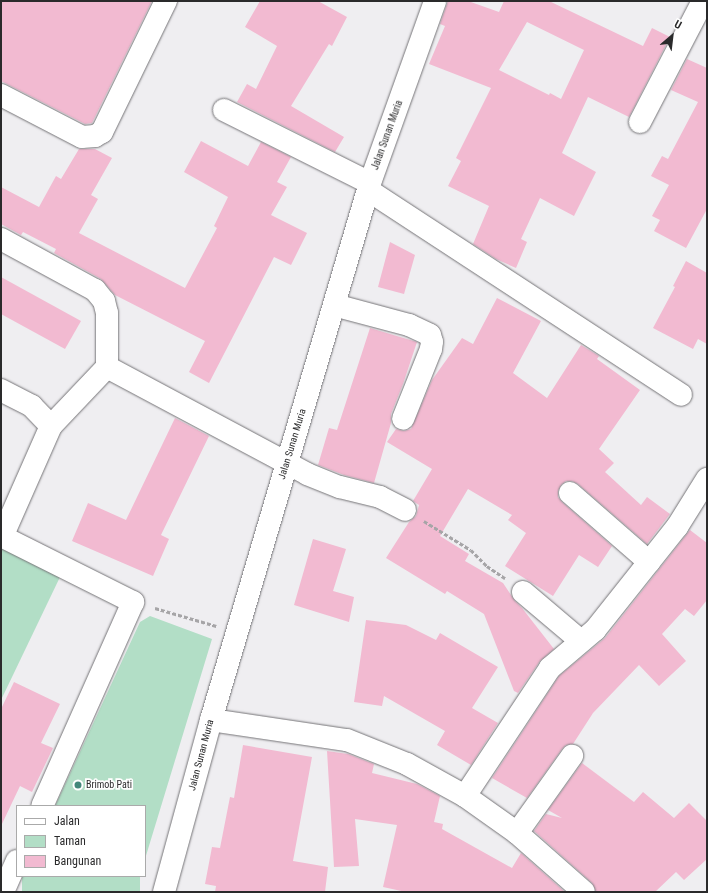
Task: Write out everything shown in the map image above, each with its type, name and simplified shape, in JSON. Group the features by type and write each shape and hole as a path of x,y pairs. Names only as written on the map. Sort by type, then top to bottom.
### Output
{"street":[{"path":"1,95 82,137 95,136 102,132 166,1"},
{"name":"Jalan Sunan Muria","path":"164,892 211,720 369,186 435,1"},
{"path":"640,122 703,1"},
{"path":"224,110 369,186 681,395"},
{"path":"1,239 96,290 104,301 107,313 107,367 51,426 2,537 133,602 42,805"},
{"path":"334,305 409,325 430,335 432,342 430,349 403,418"},
{"path":"107,367 307,474 340,487 380,497 405,510"},
{"path":"1,390 32,406 51,426"},
{"path":"465,796 550,668 595,630 677,527 707,479"},
{"path":"570,493 649,562"},
{"path":"523,592 581,641"},
{"path":"211,720 347,740 408,764 465,796 517,833 584,892"},
{"path":"517,833 572,756"},
{"path":"3,892 16,863"}],"path":[{"path":"405,510 471,550 487,566 523,592"},
{"path":"133,602 237,633"}],"green space":[{"path":"1,548 60,577 1,700"},
{"path":"150,616 212,639 146,856 146,805 55,805 140,622"},
{"path":"22,877 140,877 140,892 22,892"}],"building":[{"path":"1,1 152,1 92,123 85,124 1,81"},
{"path":"260,1 318,1 347,17 332,46 329,44 291,106 344,137 335,152 237,102 247,84 256,89 277,46 245,27"},
{"path":"448,1 468,1 499,12 504,1 549,1 643,46 652,28 670,37 629,117 588,97 562,153 596,172 574,216 540,198 521,239 527,242 516,268 496,259 473,244 489,206 448,186 461,161 456,158 491,88 429,64 445,26 440,24","holes":["527,22 584,50 561,99 550,93 549,95 499,70"]},
{"path":"687,59 707,68 707,209 686,248 654,231 660,220 652,216 669,185 651,176 662,156 668,159 698,102 671,90"},
{"path":"201,141 248,166 261,142 291,157 277,182 287,187 271,215 307,233 291,265 274,257 209,383 189,372 205,341 115,295 101,279 54,253 56,249 23,232 21,235 1,224 1,187 39,207 56,176 61,179 79,149 95,149 112,158 91,195 98,199 79,233 185,288 217,228 214,226 228,197 184,172"},
{"path":"390,242 415,255 404,294 378,287"},
{"path":"686,261 707,273 707,344 698,339 693,349 653,328 675,287 673,286"},
{"path":"1,277 81,321 65,349 1,314"},
{"path":"497,298 541,321 513,373 547,398 581,345 599,356 597,359 640,390 599,449 614,463 605,472 641,505 647,497 670,514 647,544 578,484 572,481 566,481 561,485 558,491 558,497 612,546 598,567 579,555 553,596 505,566 526,533 508,520 512,515 468,489 440,536 469,554 465,561 503,583 515,601 554,649 540,661 518,693 514,691 484,614 447,591 445,594 386,558 409,522 416,516 419,505 413,501 432,469 387,442 396,429 404,431 411,429 432,380 462,338 473,344"},
{"path":"370,328 417,342 391,414 391,423 374,483 344,475 318,465 329,428 337,430"},
{"path":"175,418 209,436 161,535 169,539 153,576 72,541 88,503 126,520"},
{"path":"690,530 707,543 707,600 694,616 685,609 662,634 686,661 659,686 639,665 593,713 573,744 566,745 562,749 527,798 492,778 559,676 605,638"},
{"path":"313,539 346,549 333,591 354,597 349,622 294,605"},
{"path":"366,620 406,625 436,640 440,633 498,667 472,708 498,723 471,765 437,745 445,731 384,696 382,706 354,702"},
{"path":"14,682 60,704 41,743 53,748 32,792 20,786 1,826 1,709"},
{"path":"243,745 312,757 293,861 328,867 325,892 215,892 216,886 205,884 212,847 220,848 230,797 234,798"},
{"path":"327,751 348,754 374,764 372,773 417,784 440,796 434,822 443,824 442,829 512,868 521,853 565,892 406,892 383,887 397,825 355,819 359,866 334,867"},
{"path":"582,763 634,802 643,792 674,818 689,803 707,821 707,859 684,880 676,872 655,892 596,892 592,883 534,831 546,814 562,818 548,810"}],"place":[{"name":"Brimob Pati","path":"78,785"}]}
